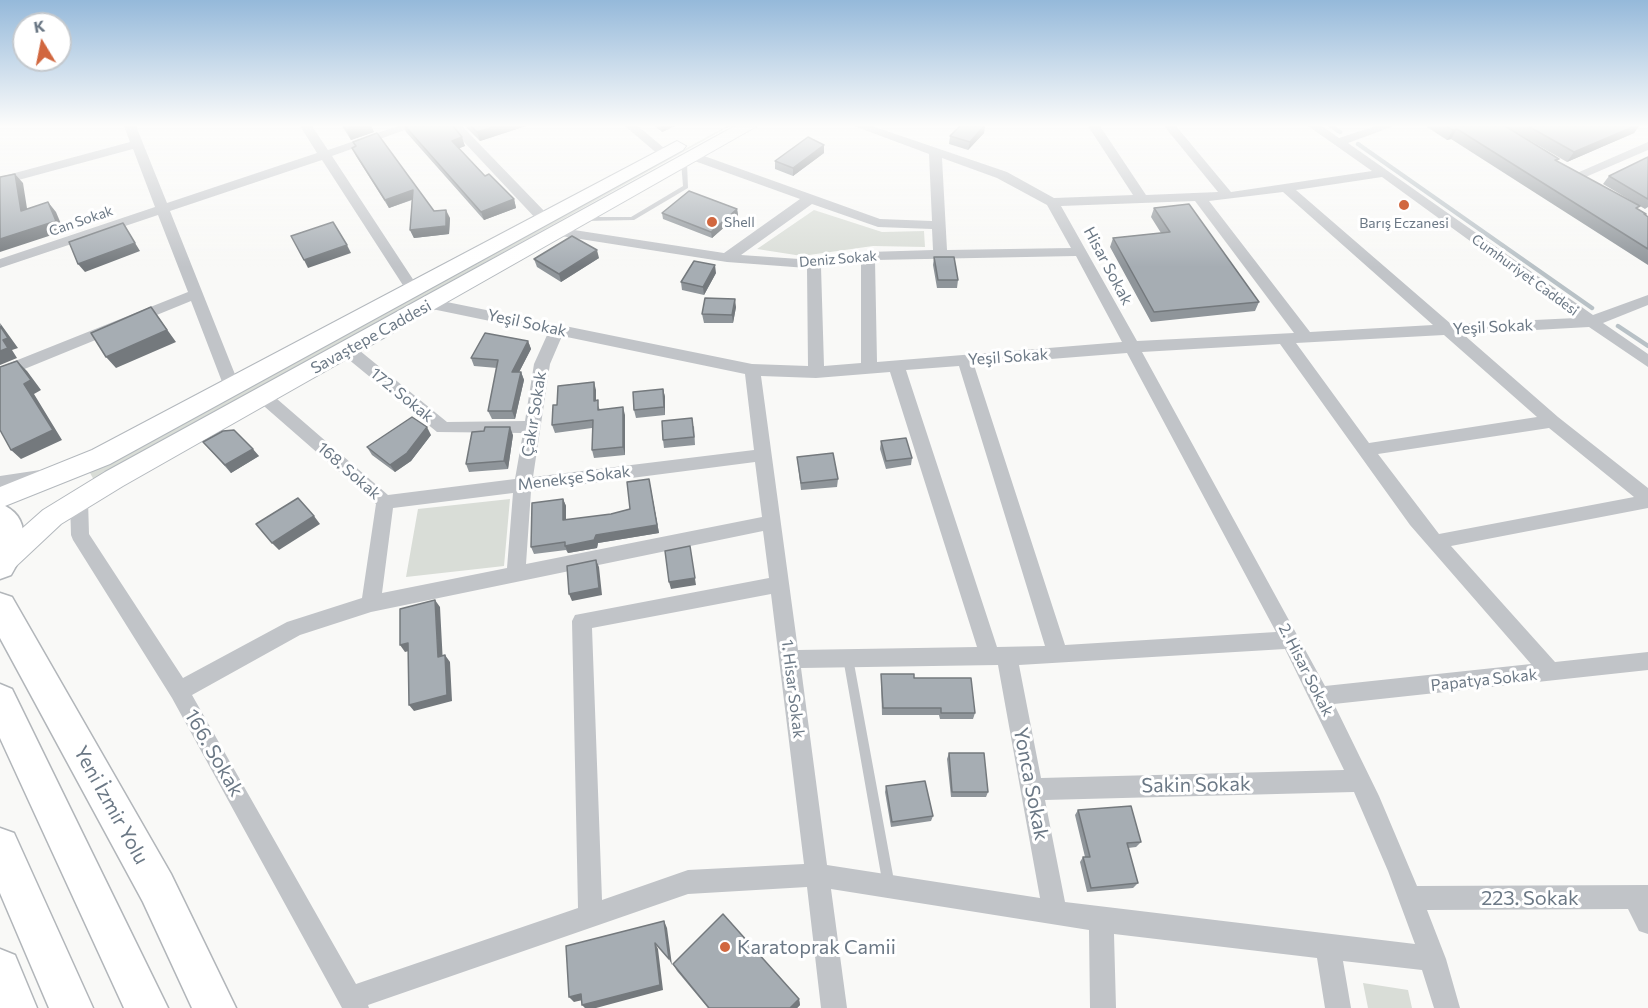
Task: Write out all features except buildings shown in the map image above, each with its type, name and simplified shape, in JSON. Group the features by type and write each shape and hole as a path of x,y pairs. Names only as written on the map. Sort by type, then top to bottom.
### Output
{"highway":[{"path":"0,516 8,524 10,541 2,564"},
{"name":"Yeni İzmir Yolu","path":"0,607 157,888 214,1008"},
{"path":"0,700 146,1008"},
{"path":"0,847 71,1008"},
{"path":"0,970 15,1008"}],"main road":[{"name":"Savaştepe Caddesi","path":"0,498 69,472 543,219 645,173"},
{"name":"Savaştepe Caddesi","path":"2,564 52,518 79,500 584,219 655,173"}],"street":[{"path":"0,181 29,173"},
{"path":"148,173 232,387"},
{"name":"Can Sokak","path":"0,264 267,173"},
{"path":"336,173 413,290"},
{"path":"500,173 543,219"},
{"path":"728,173 878,223 939,225"},
{"path":"936,173 940,253"},
{"path":"997,173 1052,202 1228,196 1384,173"},
{"path":"1125,173 1142,199"},
{"path":"1209,173 1228,196"},
{"name":"Cumhuriyet Caddesi","path":"1384,173 1648,362"},
{"path":"1577,176 1584,173"},
{"path":"1285,187 1552,422 1648,499"},
{"path":"1199,197 1305,336"},
{"path":"727,258 808,200"},
{"name":"Hisar Sokak","path":"1052,202 1082,252 1130,347"},
{"name":"Deniz Sokak","path":"561,232 727,258 814,264 868,256 1082,252"},
{"path":"868,256 869,368"},
{"path":"814,264 816,372"},
{"path":"0,373 196,294"},
{"name":"Yeşil Sokak","path":"432,304 752,370 816,372 1130,347 1590,322 1648,300"},
{"name":"Çakır Sokak","path":"516,574 524,485 542,364 558,330"},
{"path":"1284,338 1364,450 1435,542 1552,673"},
{"name":"2. Hisar Sokak","path":"1130,347 1320,696 1411,898 1433,959 1447,1008"},
{"name":"172. Sokak","path":"348,350 443,428 532,427"},
{"path":"964,360 1058,655"},
{"name":"Yonca Sokak","path":"896,365 999,656 1032,789 1055,913"},
{"name":"1. Hisar Sokak","path":"752,370 834,1008"},
{"name":"168. Sokak","path":"264,396 385,502 371,604"},
{"path":"1364,450 1552,422"},
{"name":"Menekşe Sokak","path":"385,502 763,455"},
{"path":"0,483 69,472"},
{"path":"1435,542 1648,499"},
{"name":"166. Sokak","path":"79,500 80,536 179,691 354,1003"},
{"path":"179,691 294,628 371,604 771,522"},
{"path":"590,916 582,621 779,584"},
{"path":"789,659 1058,655 1291,640"},
{"name":"Papatya Sokak","path":"1320,696 1648,661"},
{"name":"Sakin Sokak","path":"1032,789 1360,781"},
{"path":"354,1003 688,882 817,875 1101,920 1433,959"},
{"path":"1642,897 1648,922"},
{"name":"223. Sokak","path":"1411,898 1642,897"},
{"path":"1101,920 1103,1008"},
{"path":"1328,948 1338,1008"}],"lane":[{"path":"848,658 889,886"}],"shaded area":[{"path":"641,173 645,173 94,480 90,473"},
{"path":"814,210 882,232 924,231 925,247 873,246 802,256 757,249"},
{"path":"510,499 504,566 406,577 418,509"},
{"path":"1363,983 1408,990 1412,1008 1368,1008"}],"waterway":[{"path":"1399,173 1592,308"},
{"path":"1618,326 1648,346"}],"place":[{"name":"Barış Eczanesi","path":"1404,205"},
{"name":"Shell","path":"712,222"},
{"name":"Karatoprak Camii","path":"725,947"}]}
